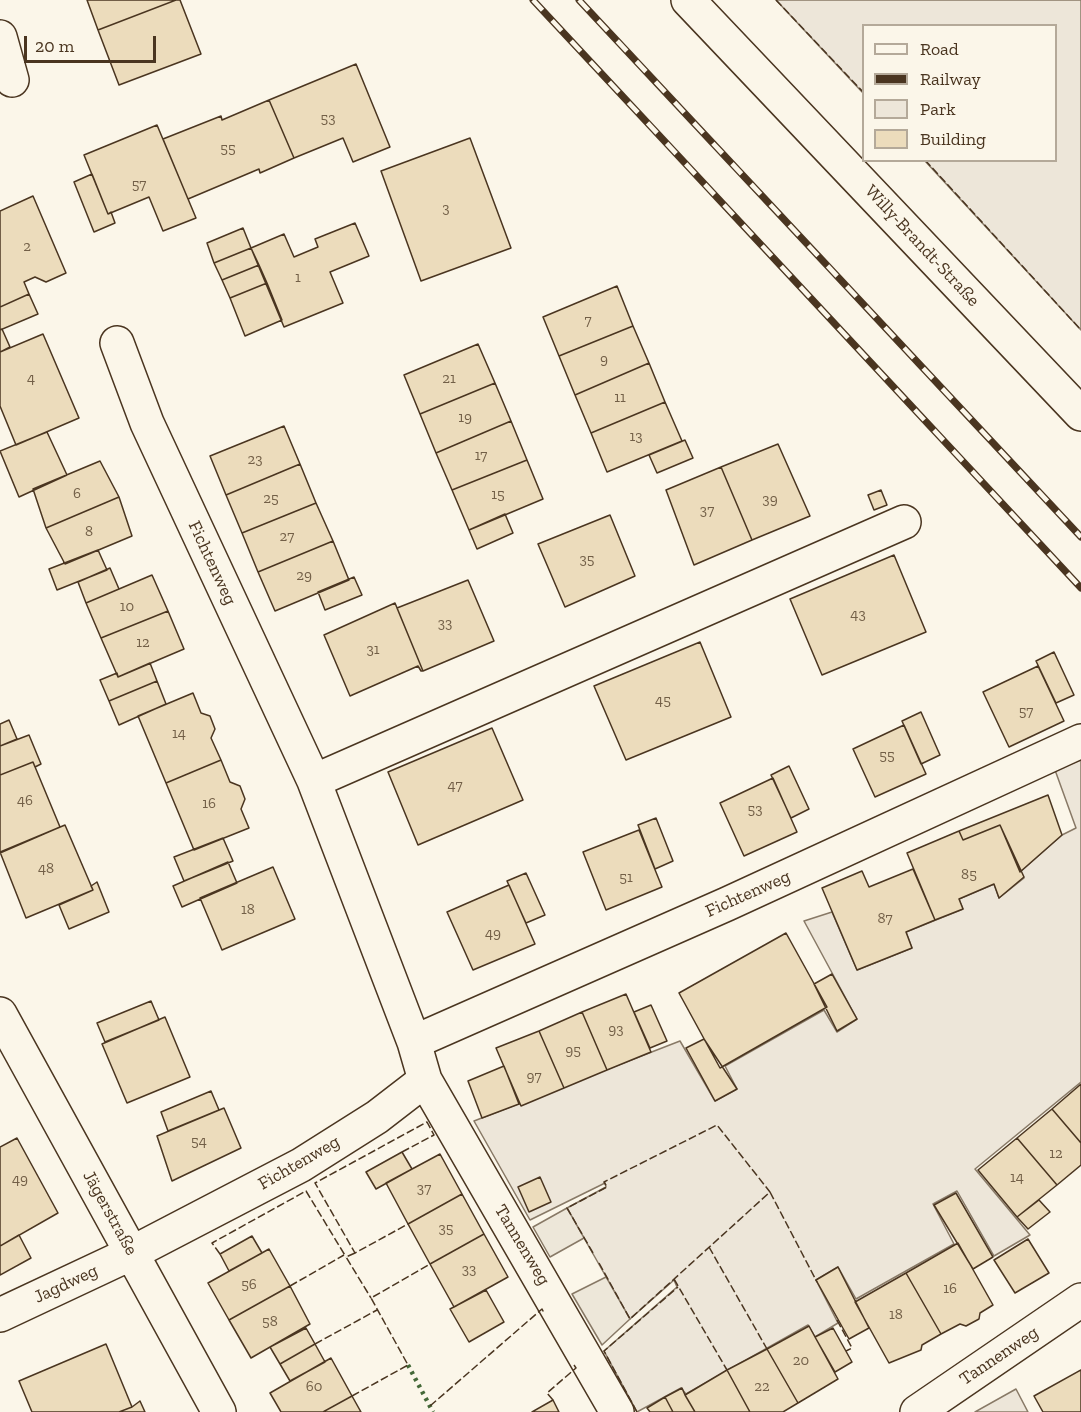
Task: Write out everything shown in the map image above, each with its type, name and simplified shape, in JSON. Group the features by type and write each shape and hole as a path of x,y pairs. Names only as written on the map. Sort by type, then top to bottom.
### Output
{"street":[{"name":"Willy-Brandt-Straße","path":"688,0 1081,414"},
{"path":"0,37 12,80"},
{"name":"Fichtenweg","path":"117,343 147,423 314,781 414,1042 425,1080 377,1117 301,1165 132,1253"},
{"path":"314,781 904,522"},
{"name":"Fichtenweg","path":"414,1042 727,904 1081,741"},
{"name":"Jägerstraße","path":"0,1014 219,1412"},
{"name":"Tannenweg","path":"425,1080 617,1412"},
{"name":"Jagdweg","path":"0,1315 132,1253"},
{"name":"Tannenweg","path":"917,1412 1081,1300"}],"green space":[{"path":"776,0 1081,0 1081,330 926,162 1057,162 1057,24 862,24 862,92"},
{"path":"1081,760 1081,1082 975,1169 1030,1235 994,1256 957,1191 933,1204 954,1244 856,1299 838,1267 816,1280 838,1323 815,1337 808,1325 686,1394 681,1388 637,1412 604,1351 677,1287 674,1280 630,1319 567,1208 606,1187 605,1183 530,1220 474,1121 680,1041 715,1101 737,1089 725,1066 824,1010 837,1032 857,1019 804,921 832,912 857,970 912,948 906,932 963,909 959,899 994,884 999,898 1024,878 1020,872 1062,835 1076,828 1055,770"},
{"path":"1016,1389 1028,1412 975,1412"}],"shaded area":[{"path":"567,1208 584,1238 550,1257 533,1227"},
{"path":"606,1277 630,1319 602,1345 572,1294"}],"building":[{"path":"87,0 176,0 98,30"},
{"path":"180,0 201,54 119,85 98,30"},
{"path":"356,64 390,147 353,162 343,138 294,158 269,100"},
{"path":"269,100 294,158 260,173 259,169 188,199 163,139 221,116 222,120"},
{"path":"157,125 196,218 163,231 149,197 108,214 84,155"},
{"path":"470,138 511,248 421,281 381,171"},
{"path":"92,174 108,214 111,212 115,223 94,232 74,182"},
{"path":"33,196 66,273 46,282 35,277 24,282 29,294 0,307 0,211"},
{"path":"355,223 369,256 330,272 343,303 284,327 251,248 284,234 294,257 318,247 315,239"},
{"path":"243,228 251,248 214,263 207,243"},
{"path":"251,248 259,265 222,280 214,263"},
{"path":"259,265 267,283 230,298 222,280"},
{"path":"267,283 282,320 245,336 230,298"},
{"path":"617,286 633,326 559,356 543,317"},
{"path":"29,294 38,314 0,330 0,307"},
{"path":"633,326 649,363 575,395 559,356"},
{"path":"2,329 10,347 0,352 0,330"},
{"path":"43,334 79,418 16,445 0,406 0,352"},
{"path":"478,344 495,383 420,414 404,375"},
{"path":"649,363 665,402 591,433 575,395"},
{"path":"495,383 511,421 436,453 420,414"},
{"path":"665,402 682,441 607,472 591,433"},
{"path":"511,421 527,460 452,490 436,453"},
{"path":"284,426 300,464 226,495 210,456"},
{"path":"47,432 67,475 19,497 0,451"},
{"path":"685,440 693,458 657,473 649,455"},
{"path":"778,444 810,516 752,540 721,467"},
{"path":"527,460 543,499 469,530 452,490"},
{"path":"100,461 119,497 46,528 33,489"},
{"path":"300,464 316,503 242,533 226,495"},
{"path":"721,467 752,540 694,565 666,490"},
{"path":"881,490 887,505 874,510 868,495"},
{"path":"119,497 132,536 65,564 46,528"},
{"path":"316,503 333,541 258,572 242,533"},
{"path":"505,514 513,533 477,549 469,530"},
{"path":"610,515 635,576 565,607 538,544"},
{"path":"333,541 349,580 275,611 258,572"},
{"path":"98,550 107,570 57,590 49,569"},
{"path":"894,555 926,632 822,675 790,599"},
{"path":"110,568 119,589 86,603 78,582"},
{"path":"152,575 168,611 101,638 86,603"},
{"path":"354,577 362,595 325,610 318,592"},
{"path":"468,580 494,641 423,671 397,608"},
{"path":"395,603 423,671 418,666 350,696 324,635"},
{"path":"168,611 184,649 118,677 101,638"},
{"path":"700,642 731,717 626,760 594,686"},
{"path":"1054,652 1074,695 1056,703 1036,661"},
{"path":"150,663 157,681 109,701 100,680 117,673 118,677"},
{"path":"1038,666 1064,721 1009,747 983,692"},
{"path":"157,681 166,704 119,725 109,701"},
{"path":"193,693 201,713 210,716 215,729 211,738 221,760 166,783 138,716"},
{"path":"921,712 940,755 921,764 902,721"},
{"path":"9,720 17,739 0,746 0,724"},
{"path":"904,725 926,774 875,797 853,749"},
{"path":"492,728 523,800 418,845 388,772"},
{"path":"29,735 41,764 35,767 33,762 0,775 0,746"},
{"path":"221,760 230,782 240,786 245,799 241,809 249,828 194,850 166,783"},
{"path":"33,762 60,827 0,853 0,775"},
{"path":"789,766 809,809 791,818 771,775"},
{"path":"773,778 797,832 744,856 720,803"},
{"path":"1048,795 1062,835 1020,872 1000,825 963,840 959,831"},
{"path":"656,818 673,861 655,869 638,825"},
{"path":"65,825 93,890 26,918 0,852"},
{"path":"1000,825 1024,877 999,898 994,884 959,899 963,909 935,920 907,853 959,831 963,840"},
{"path":"639,830 662,887 606,910 583,852"},
{"path":"223,838 233,861 184,881 174,857"},
{"path":"228,862 237,883 182,907 173,886"},
{"path":"273,867 295,919 222,950 200,898"},
{"path":"913,869 935,920 906,932 912,948 857,970 822,888 862,871 869,887"},
{"path":"526,873 545,915 526,923 507,881"},
{"path":"97,882 109,912 69,929 59,905 93,890 91,886"},
{"path":"509,885 535,944 473,970 447,912"},
{"path":"786,933 827,1007 720,1068 679,993"},
{"path":"832,974 857,1019 837,1031 814,984"},
{"path":"626,994 651,1052 607,1070 582,1012"},
{"path":"151,1001 159,1020 105,1042 97,1023"},
{"path":"651,1005 667,1041 650,1048 634,1012"},
{"path":"582,1012 607,1070 564,1088 539,1031"},
{"path":"165,1017 190,1077 127,1103 102,1044"},
{"path":"539,1031 564,1088 521,1106 496,1048"},
{"path":"704,1039 737,1089 715,1101 686,1048"},
{"path":"504,1066 519,1104 482,1118 468,1081"},
{"path":"1081,1084 1081,1143 1052,1109"},
{"path":"211,1091 219,1110 168,1131 161,1112"},
{"path":"224,1108 241,1148 172,1181 157,1136"},
{"path":"1052,1109 1081,1143 1081,1165 1057,1185 1017,1138"},
{"path":"17,1138 58,1213 0,1246 0,1147"},
{"path":"1017,1138 1057,1185 1017,1217 978,1170"},
{"path":"402,1152 412,1169 376,1189 366,1172"},
{"path":"440,1154 462,1194 408,1224 386,1183"},
{"path":"540,1177 551,1202 529,1212 518,1187"},
{"path":"956,1193 993,1257 973,1269 934,1205"},
{"path":"462,1194 484,1234 430,1264 408,1224"},
{"path":"1039,1200 1050,1212 1028,1229 1017,1217"},
{"path":"484,1234 508,1277 454,1307 430,1264"},
{"path":"19,1235 31,1258 0,1275 0,1246"},
{"path":"252,1236 262,1253 229,1271 220,1254"},
{"path":"1028,1239 1049,1273 1015,1293 994,1260"},
{"path":"958,1243 993,1305 980,1313 979,1319 966,1326 960,1324 941,1334 906,1273"},
{"path":"269,1249 290,1286 229,1320 208,1283"},
{"path":"838,1267 869,1328 849,1339 816,1280"},
{"path":"906,1273 941,1334 922,1345 921,1350 889,1363 855,1302"},
{"path":"290,1286 310,1324 251,1358 229,1320"},
{"path":"486,1290 504,1322 469,1342 450,1309"},
{"path":"809,1326 838,1379 798,1403 767,1349"},
{"path":"306,1328 315,1344 280,1364 270,1347"},
{"path":"833,1328 852,1362 835,1372 815,1337"},
{"path":"106,1344 132,1407 119,1412 32,1412 19,1381"},
{"path":"315,1344 325,1362 290,1381 280,1364"},
{"path":"767,1349 798,1403 783,1412 750,1412 727,1370"},
{"path":"331,1358 352,1396 323,1412 281,1412 270,1393"},
{"path":"727,1370 750,1412 695,1412 685,1395"},
{"path":"1081,1370 1081,1412 1043,1412 1034,1396"},
{"path":"682,1388 695,1412 673,1412 665,1397"},
{"path":"352,1396 361,1412 323,1412"},
{"path":"665,1397 673,1412 650,1412 647,1408"},
{"path":"553,1400 559,1412 532,1412"},
{"path":"140,1401 145,1412 119,1412 132,1407"}],"railway":[{"path":"533,0 1081,588"},
{"path":"579,0 1081,537"}],"hedge":[{"path":"408,1365 433,1412"}],"fence":[{"path":"776,0 862,91"},
{"path":"927,162 1081,330"},
{"path":"402,1152 434,1135 427,1122 315,1183 355,1253 408,1224"},
{"path":"593,1253 567,1208 607,1187 604,1182 717,1125 770,1192"},
{"path":"220,1254 212,1243 306,1191 346,1257"},
{"path":"599,1263 630,1319 770,1192 817,1282"},
{"path":"709,1247 767,1349"},
{"path":"355,1253 346,1257 371,1298"},
{"path":"290,1286 344,1255"},
{"path":"352,1396 408,1365 371,1298 430,1264"},
{"path":"674,1279 727,1370"},
{"path":"637,1412 604,1351 678,1287"},
{"path":"430,1406 542,1309 544,1313"},
{"path":"315,1344 377,1310"},
{"path":"837,1320 852,1348 846,1351"},
{"path":"553,1400 547,1393 576,1368 574,1365"}]}
